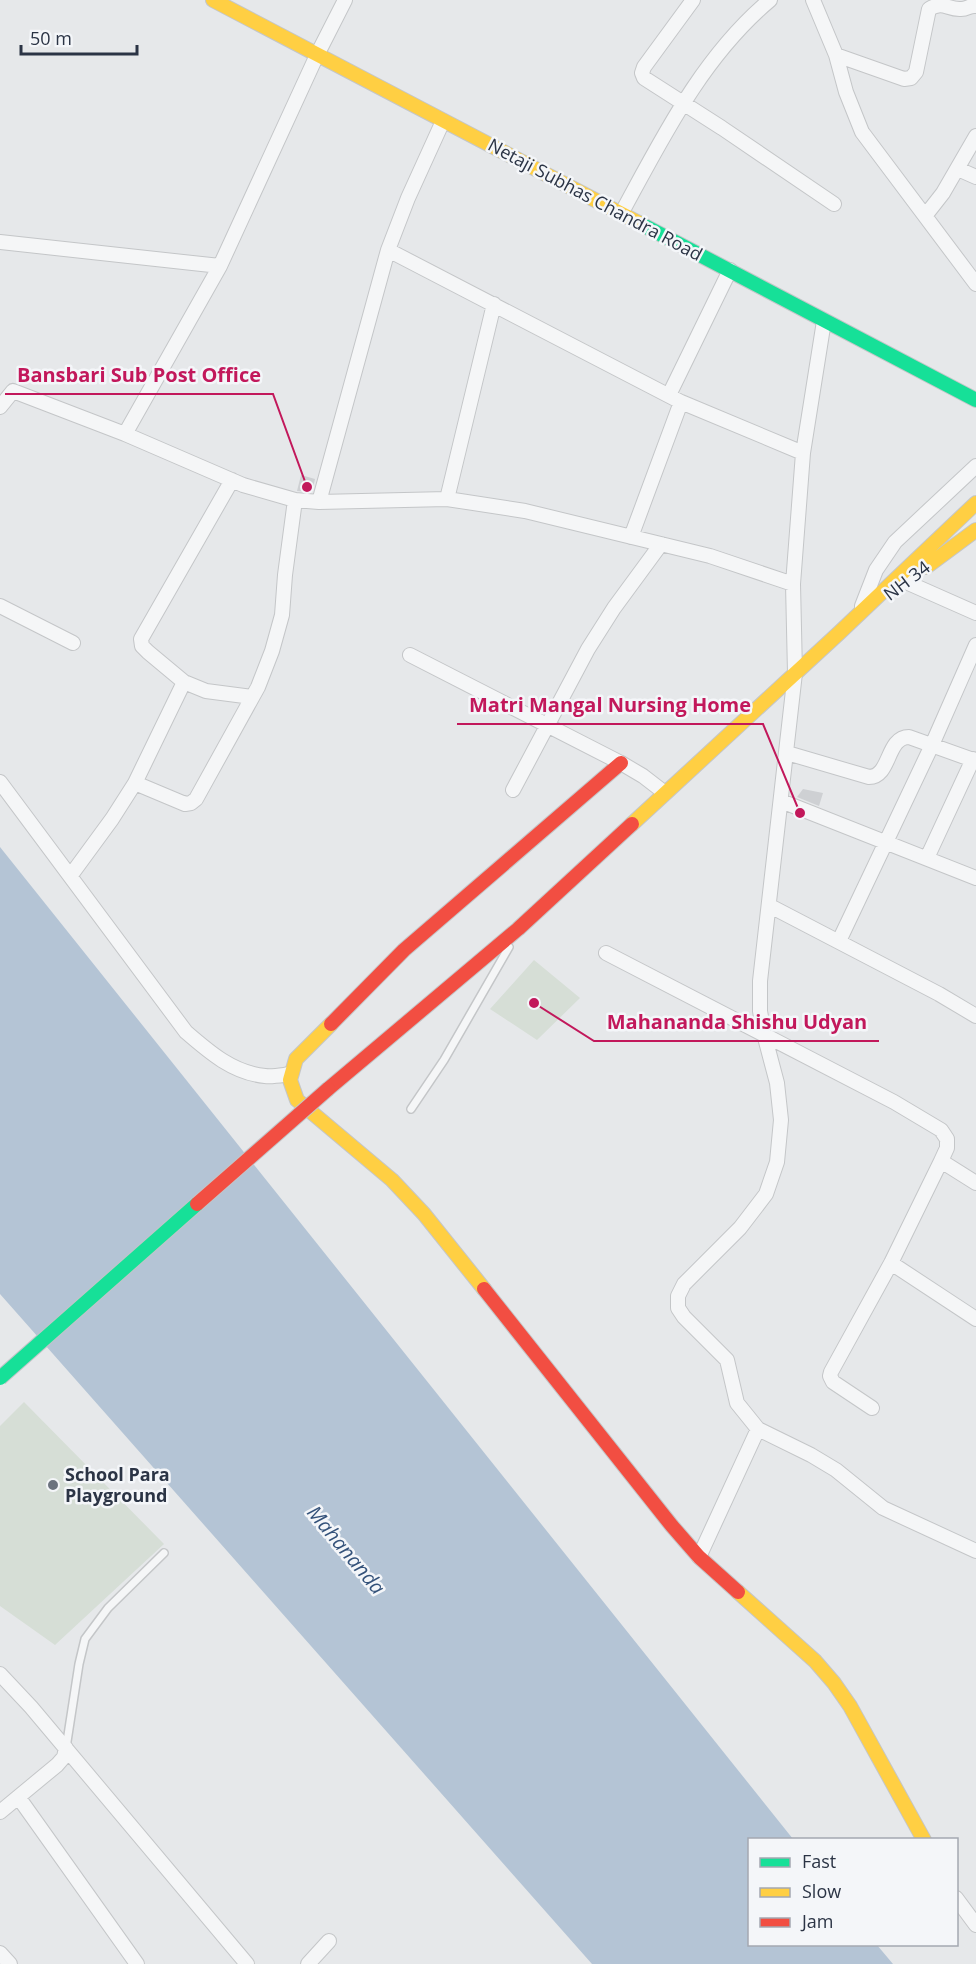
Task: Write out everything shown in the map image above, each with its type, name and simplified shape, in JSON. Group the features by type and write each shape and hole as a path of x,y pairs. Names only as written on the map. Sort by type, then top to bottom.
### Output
{"main road":[{"name":"Netaji Subhas Chandra Road","path":"213,0 976,400"},
{"path":"0,1378 328,1089 518,929 795,674 976,503"},
{"name":"NH 34","path":"839,633 976,530"},
{"path":"621,763 404,950 296,1059 290,1074 290,1087 297,1100 392,1180 424,1214 699,1557 815,1661 834,1683 850,1706 923,1838"}],"street":[{"path":"125,434 220,266 317,55 345,0"},
{"path":"693,0 642,73 648,81 834,204"},
{"path":"621,214 682,103 746,20 770,0"},
{"path":"813,0 836,56 846,92 862,132 976,284"},
{"path":"836,56 904,79 911,78 916,72 929,9 935,3 943,2 962,10 970,5 976,6"},
{"path":"319,502 388,250 408,198 443,121"},
{"path":"925,216 958,169 976,136"},
{"path":"958,169 976,177"},
{"path":"0,242 220,266"},
{"path":"388,250 675,398 803,453"},
{"path":"630,537 675,398 730,270"},
{"path":"447,499 494,304"},
{"path":"824,321 803,453 793,584 795,674 760,981 760,1011 777,1083 780,1111 777,1162 766,1194 740,1228 684,1284 678,1296 678,1308 684,1317 727,1360 737,1403 758,1429 837,1470 890,1512 974,1546"},
{"path":"0,386 125,434 232,480 295,500 319,502 447,499 525,511 710,556 793,584"},
{"path":"0,407 13,391"},
{"path":"859,614 876,570 895,542 976,466"},
{"path":"232,480 141,639 142,646 184,682 206,691 252,697"},
{"path":"135,783 185,804 196,800 252,697 272,651 282,615 295,500"},
{"path":"513,790 588,649 614,608 661,544"},
{"path":"906,582 976,613"},
{"path":"0,606 73,643"},
{"path":"839,941 932,745 976,645"},
{"path":"410,655 621,763 665,793"},
{"path":"71,875 135,783 184,682"},
{"path":"787,753 869,777 875,777 880,772 897,740 903,737 909,737 974,760 927,858"},
{"path":"0,782 186,1032 214,1056 239,1070 266,1076 290,1074"},
{"path":"781,801 976,878"},
{"path":"770,906 976,1016"},
{"path":"606,953 894,1102 941,1130 947,1139 947,1148 891,1263 830,1377 833,1382 872,1408"},
{"path":"941,1161 976,1183"},
{"path":"891,1263 976,1320"},
{"path":"699,1557 758,1429"},
{"path":"0,1674 66,1748 247,1964"},
{"path":"0,1812 61,1762 66,1748"},
{"path":"19,1798 137,1964"},
{"path":"958,1899 976,1925"},
{"path":"308,1964 329,1941"},
{"path":"0,1953 10,1964"}],"lane":[{"path":"411,1109 468,1022 518,929"},
{"path":"66,1748 85,1640 108,1608 164,1553"}],"shaded area":[{"path":"534,960 580,998 537,1040 490,1009"},
{"name":"School Para Playground","path":"24,1402 164,1544 55,1645 0,1606 0,1426"}],"water":[{"name":"Mahananda","path":"0,847 792,1838 748,1838 748,1946 878,1946 893,1964 592,1964 0,1294"}],"building":[{"path":"301,475 315,479 312,492 297,491"},
{"path":"803,789 823,793 819,806 797,797"}],"traffic: fast":[{"path":"639,223 976,400"},
{"path":"0,1378 197,1204"}],"traffic: slow":[{"path":"213,0 639,223"},
{"path":"632,824 976,503"},
{"path":"926,567 976,530"},
{"path":"331,1024 296,1059 290,1080 297,1100 392,1180 424,1214 484,1289"},
{"path":"738,1592 815,1661 834,1683 850,1706 923,1838"}],"traffic: jam":[{"path":"331,1024 404,950 621,763"},
{"path":"328,1089 518,929 632,824"},
{"path":"197,1204 328,1089"},
{"path":"484,1289 672,1526 699,1557 738,1592"}],"place":[{"name":"Bansbari Sub Post Office","path":"307,487"},
{"name":"Matri Mangal Nursing Home","path":"800,813"},
{"name":"Mahananda Shishu Udyan","path":"534,1003"},
{"name":"School Para Playground","path":"53,1485"}]}
